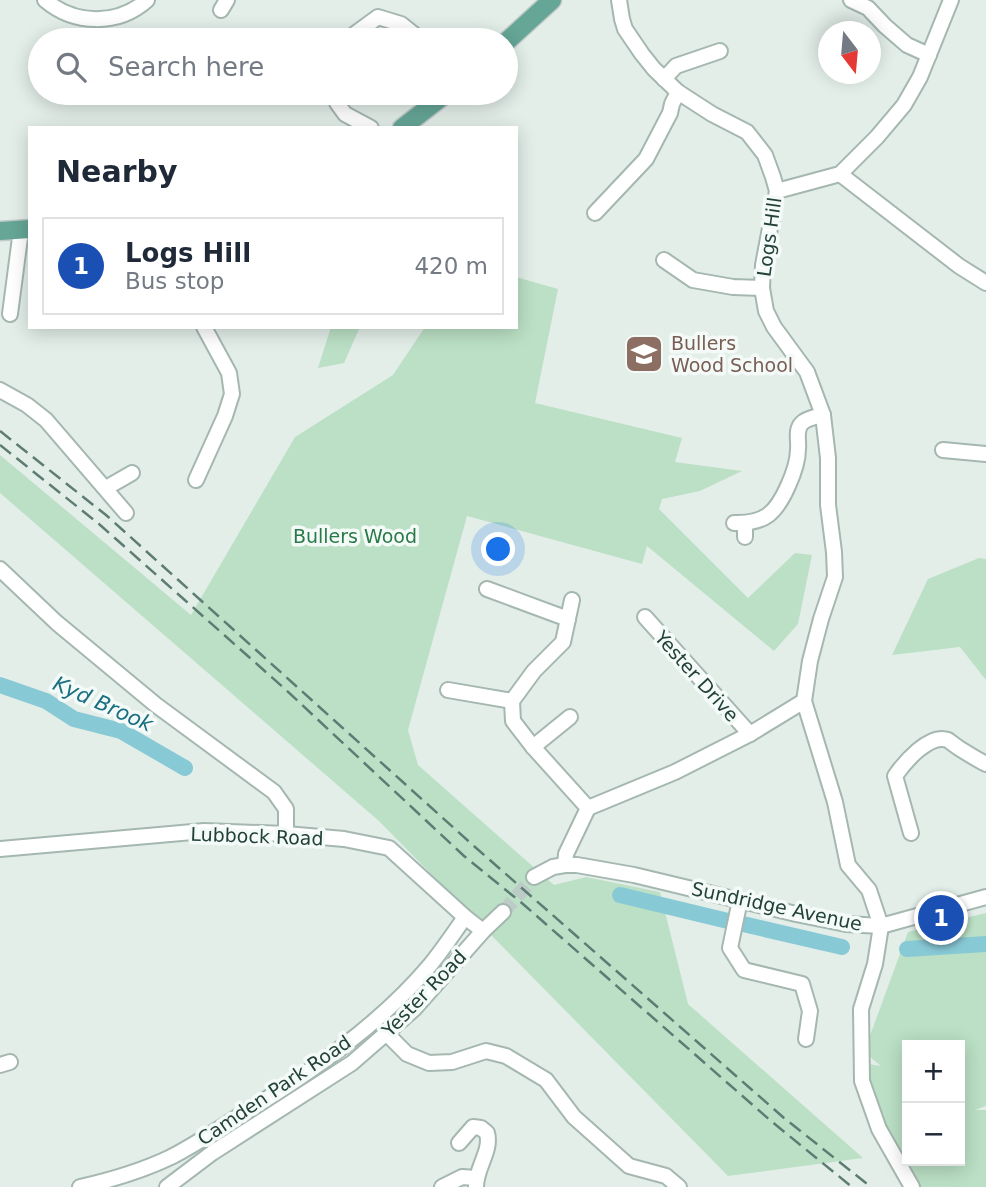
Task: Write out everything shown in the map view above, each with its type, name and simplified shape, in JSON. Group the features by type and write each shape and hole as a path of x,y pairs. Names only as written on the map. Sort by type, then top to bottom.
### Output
{"main road":[{"path":"518,31 552,0"},
{"path":"405,126 432,105"},
{"path":"0,231 25,229"}],"street":[{"path":"45,0 59,11 75,17 97,20 134,10 147,0"},
{"name":"Logs Hill","path":"619,0 625,29 642,54 678,92 747,132 765,155 777,191 763,265 762,288 766,311 774,327 807,372 823,415 828,458 828,505 834,552 835,577 813,650 804,701 835,802 848,864 869,890 881,926"},
{"path":"851,0 868,8 907,45 929,55"},
{"path":"777,191 840,174 877,137 904,105 920,77 951,0"},
{"path":"363,28 378,17 406,28"},
{"path":"664,79 676,66 713,53 711,70"},
{"path":"595,213 646,159 678,92"},
{"path":"338,105 345,114 367,126"},
{"path":"840,174 959,266 986,283"},
{"path":"10,314 25,229"},
{"path":"664,260 693,280 733,287 762,288"},
{"path":"196,480 232,394 229,373 205,329"},
{"path":"0,390 27,405 46,420 126,513"},
{"path":"741,528 764,518 780,504 796,463 798,429 803,422 823,415"},
{"path":"943,450 986,454"},
{"path":"106,488 132,473"},
{"path":"0,569 57,624 146,697 274,792 286,809 286,834"},
{"path":"487,589 568,619"},
{"path":"572,600 563,642 534,671 512,701 513,721 588,808"},
{"name":"Yester Drive","path":"645,617 750,734"},
{"path":"448,690 512,701"},
{"path":"534,877 553,867 565,865 566,854 588,808 675,772 750,734 804,701"},
{"path":"533,747 570,717"},
{"path":"911,834 895,776 901,766 930,742 941,739 986,764"},
{"name":"Lubbock Road","path":"0,849 204,831 344,839 389,848 483,931"},
{"name":"Sundridge Avenue","path":"565,865 634,875 846,924 881,926 986,897"},
{"path":"740,900 730,948 744,970 802,984 810,1011 806,1039"},
{"name":"Yester Road","path":"167,1187 212,1153 352,1063 414,1009 503,912"},
{"name":"Camden Park Road","path":"80,1187 112,1179 170,1157 270,1097 331,1055 400,996 429,967 465,916"},
{"path":"881,926 875,964 861,1009 862,1081 878,1129 909,1186"},
{"path":"387,1034 407,1054 429,1063 452,1062 486,1051 506,1056 546,1080 574,1116 629,1166 666,1176 679,1187"},
{"path":"442,1187 462,1177 476,1183 482,1158 488,1147 487,1133 481,1128 473,1128 459,1143"}],"green space":[{"name":"Bullers Wood","path":"518,278 558,289 535,403 682,438 675,462 742,471 700,491 662,499 659,509 748,598 795,553 812,555 798,624 774,651 647,546 642,564 467,516 408,730 418,765 554,885 586,877 660,892 688,1004 863,1158 728,1176 379,821 0,493 0,455 191,615 295,437 393,375 424,329 518,329"},
{"path":"330,329 359,329 344,363 318,368"},
{"path":"979,558 986,559 986,680 960,647 892,655 928,579"},
{"path":"986,913 986,1106 975,1110 986,1110 986,1187 918,1187 906,1166 965,1166 965,1040 902,1040 902,1159 883,1125 869,1080 869,1064 881,1066 864,1052 908,932"}],"waterway":[{"name":"Kyd Brook","path":"0,685 46,701 74,719 121,731 185,768"},
{"name":"Kyd Brook","path":"620,895 728,921"},
{"name":"Kyd Brook","path":"743,924 842,947"},
{"name":"Kyd Brook","path":"907,949 986,944"}],"tunnel":[{"path":"503,912 534,877"}],"railway":[{"path":"0,431 106,515 475,847 784,1118 871,1187"},
{"path":"0,445 99,524 285,689 464,856 523,904 771,1121 852,1187"}],"place":[{"name":"Bullers Wood School","path":"644,354"},
{"name":"Logs Hill","path":"941,918"}]}
